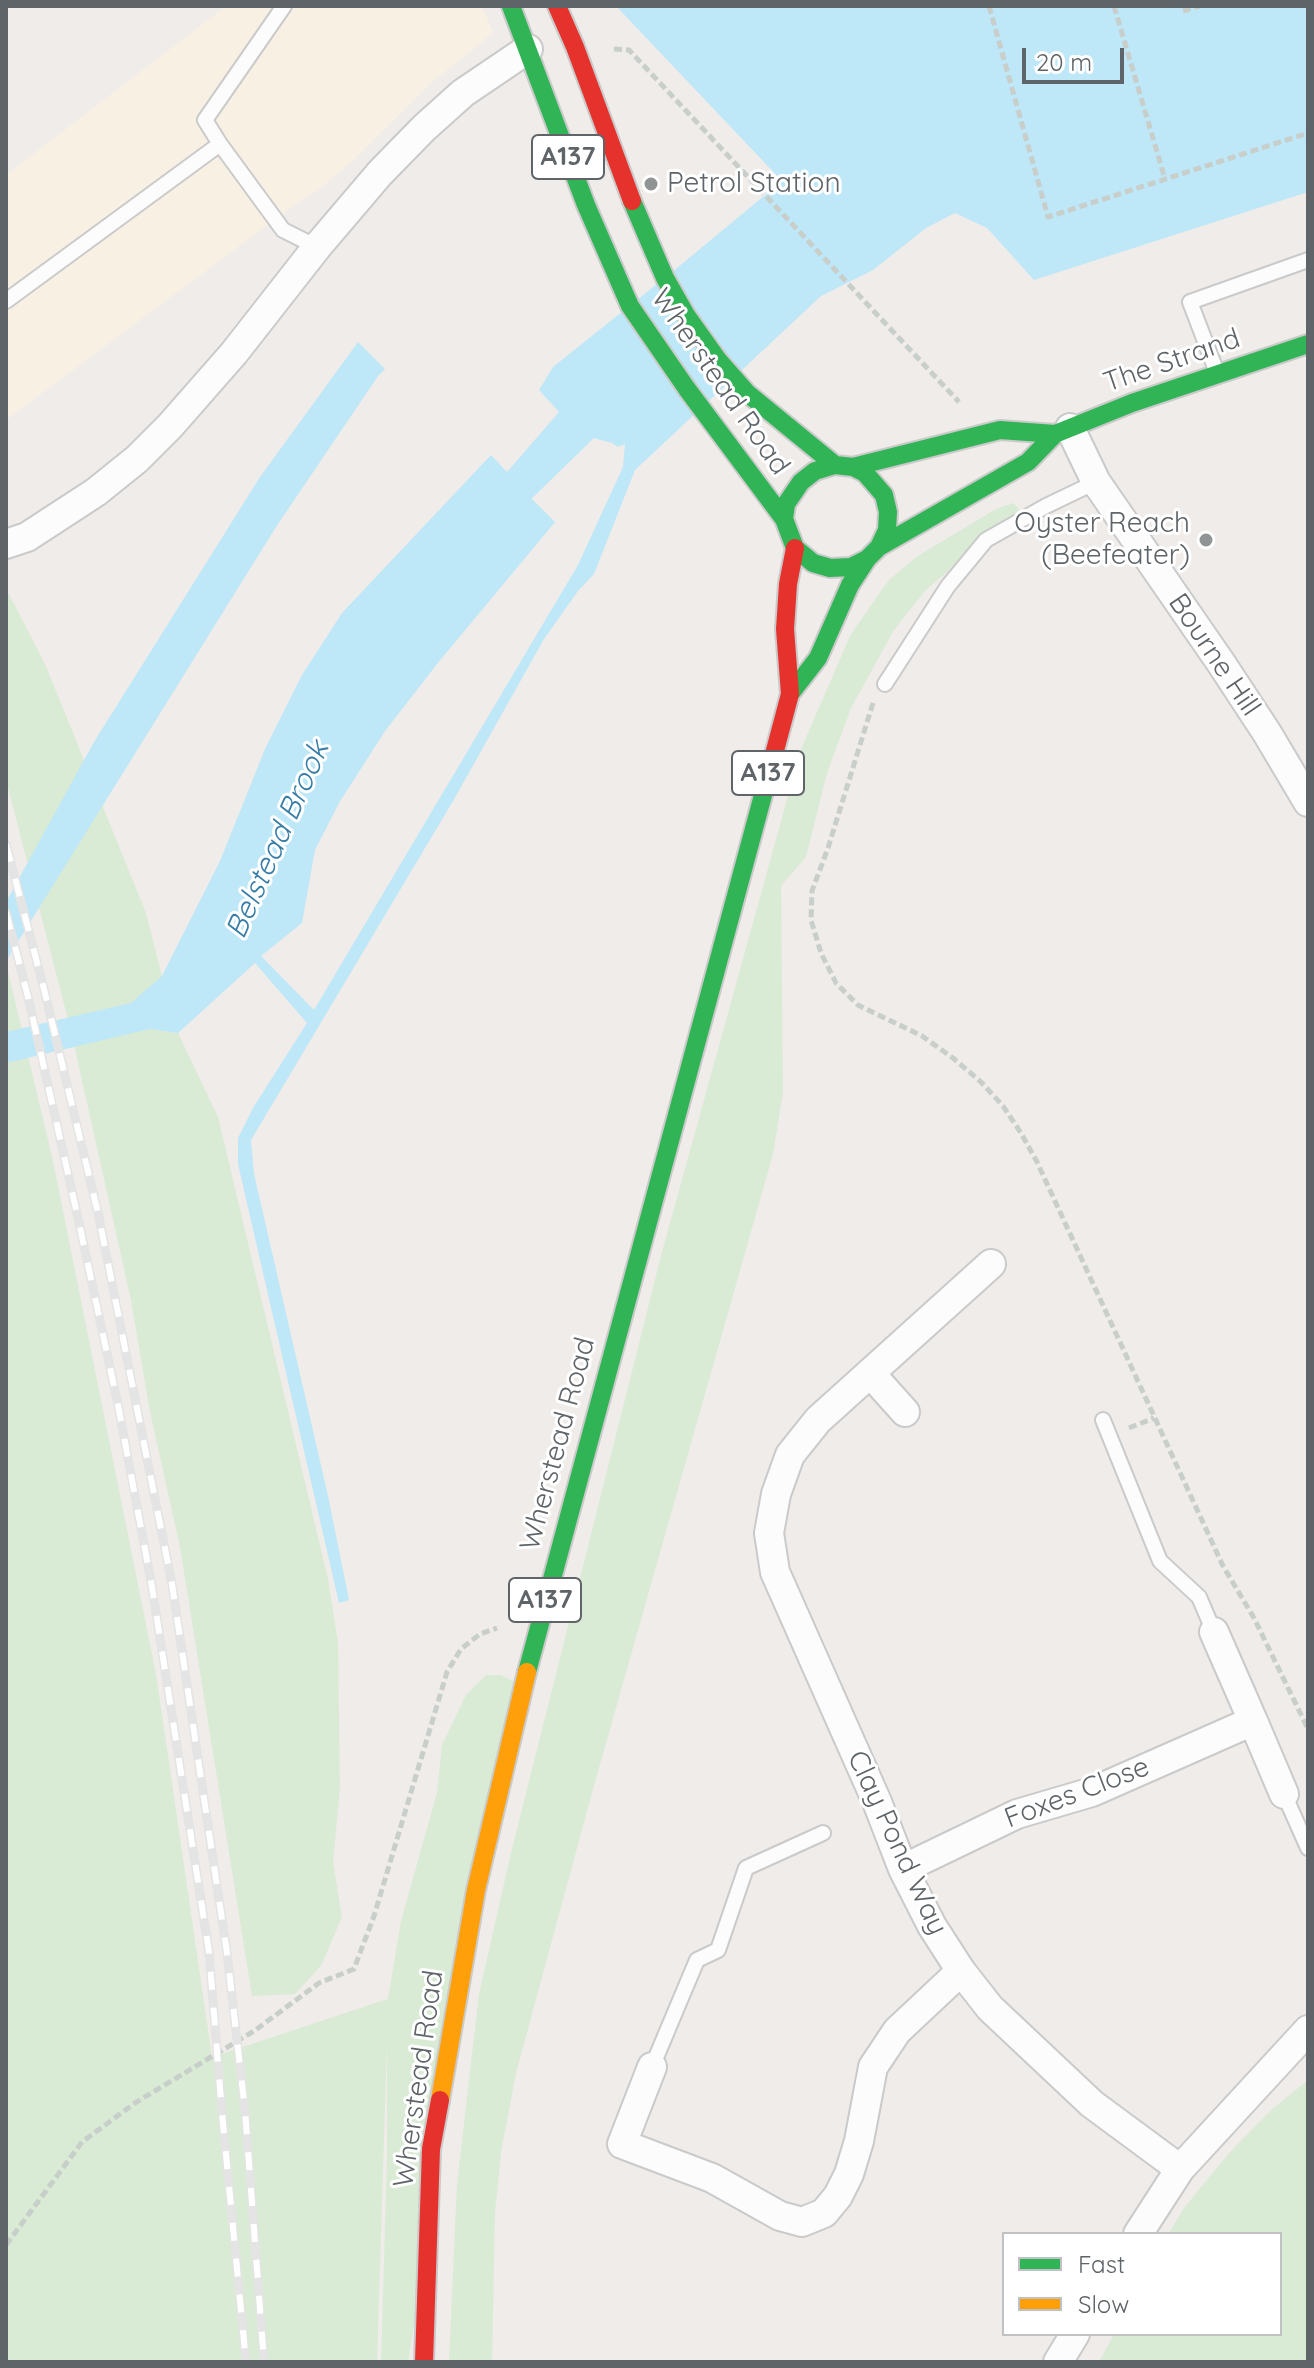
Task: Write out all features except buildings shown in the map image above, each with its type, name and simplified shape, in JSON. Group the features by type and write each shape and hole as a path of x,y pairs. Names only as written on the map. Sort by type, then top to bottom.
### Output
{"main road":[{"name":"Wherstead Road","path":"511,6 586,205 630,306 784,519 795,548"},
{"name":"Wherstead Road","path":"557,6 619,168 665,278 686,315 718,360 747,393 844,466 865,473 884,495 888,512 887,530 873,553"},
{"name":"The Strand","path":"873,553 1028,462 1062,431 1132,403 1308,344"},
{"name":"The Strand","path":"844,466 1000,430 1062,431"},
{"name":"Wherstead Road","path":"784,519 786,504 801,482 815,471 844,466"},
{"path":"795,548 813,563 830,568 851,567 873,553"},
{"name":"A137","path":"790,694 785,629 788,584 795,548"},
{"name":"A137","path":"790,694 818,658 850,585 873,553"},
{"name":"Wherstead Road","path":"424,2362 431,2149 476,1890 538,1626 790,694"}],"street":[{"path":"6,544 27,537 96,492 137,459 234,353 380,173 463,93 528,49"},
{"name":"Bourne Hill","path":"1062,431 1221,663 1308,802"},
{"name":"Clay Pond Way","path":"991,1264 818,1420 790,1455 776,1494 769,1533 775,1572 877,1802 903,1869 932,1926 961,1971 990,2008 1092,2104 1180,2169"},
{"path":"870,1373 905,1412"},
{"path":"1214,1632 1284,1794"},
{"name":"Foxes Close","path":"903,1869 1017,1814 1092,1792 1253,1721"},
{"path":"652,2067 622,2144 712,2178 780,2216 802,2222 824,2213 838,2196 849,2174 859,2141 873,2067 897,2031 961,1971"},
{"path":"1139,2232 1180,2169 1308,2030"},
{"path":"1058,2362 1074,2336"}],"lane":[{"path":"284,6 205,120 283,230 317,247"},
{"path":"6,301 220,144"},
{"path":"1218,374 1190,302 1308,260"},
{"path":"885,684 948,586 986,540 1096,482"},
{"path":"1103,1420 1160,1561 1199,1597 1214,1632"},
{"path":"1284,1794 1308,1848"},
{"path":"652,2067 697,1960 718,1950 746,1868 823,1833"}],"path":[{"path":"989,6 1048,217 1308,133"},
{"path":"1114,6 1165,179"},
{"path":"1183,11 1200,6"},
{"path":"575,47 629,50 962,405"},
{"path":"885,684 871,706 812,891 811,920 821,953 836,983 858,1005 922,1036 953,1058 1003,1106 1021,1133 1223,1566 1254,1618 1308,1729"},
{"path":"6,2245 82,2142 135,2103 254,2031 319,1983 354,1969 374,1916 447,1672 461,1649 480,1634 506,1625 538,1626"}],"shaded area":[{"path":"226,6 482,6 493,32 431,83 349,164 317,191 6,420 6,175"}],"green space":[{"path":"1013,503 1023,513 971,551 925,591 894,630 851,708 827,773 806,857 781,886 783,1092 773,1154 516,2073 501,2152 495,2212 492,2362 449,2362 457,2184 479,1994 511,1853 662,1252 801,749 851,634 888,581 916,557 996,509"},
{"path":"9,594 45,664 146,913 162,976 131,1004 150,1029 178,1033 218,1117 328,1579 338,1643 340,1787 333,1862 342,1917 321,1966 295,1994 252,1996 180,1547 150,1412 131,1300 71,1031 6,780 6,595"},
{"path":"6,963 53,1161 156,1674 212,2057 388,1999 401,1921 437,1793 442,1745 466,1695 486,1675 501,1675 516,1683 408,2362 381,2362 387,2042 377,2362 6,2362"},
{"path":"1308,2080 1308,2362 1099,2362 1113,2336 1282,2336 1282,2232 1169,2232 1184,2208 1229,2153 1271,2110"}],"water":[{"path":"616,6 1308,6 1308,192 1034,280 987,228 955,213 926,228 873,270 821,296 635,470 594,574 544,639 453,801 251,1140 254,1174 349,1600 339,1603 238,1164 238,1138 253,1108 307,1023 255,963 178,1033 150,1029 6,1063 6,1032 131,1003 162,976 220,861 265,749 302,675 342,613 491,455 507,472 559,412 539,390 553,367 782,181","holes":["583,435 618,447 625,444 623,467 578,565 314,1010 261,956 302,923 315,850 339,803 385,731 555,522 527,494"]},
{"path":"358,342 385,369 276,527 6,961 6,902 94,742 260,477"}],"waterway":[{"name":"Belstead Brook","path":"520,503 593,432"}],"railway":[{"path":"6,844 98,1213 172,1584 227,1953 245,2110 264,2362"},
{"path":"6,912 78,1218 118,1405 152,1587 209,1952 246,2362"}],"traffic: fast":[{"path":"511,6 586,205 630,306 687,389 784,519 795,548 813,563 830,568 851,567 867,559 879,547 887,530 888,512 884,495 865,473 853,467 835,465 815,471 801,482 786,504 784,519"},
{"path":"632,201 665,278 686,315 718,360 747,393 835,465"},
{"path":"879,547 1028,462 1055,434 1132,403 1308,344"},
{"path":"853,467 1000,430 1055,434"},
{"path":"790,694 818,658 850,585 867,559"},
{"path":"527,1672 773,758"}],"traffic: slow":[{"path":"440,2100 476,1890 527,1672"}],"traffic: jam":[{"path":"557,6 632,201"},
{"path":"773,758 790,694 785,629 788,584 795,548"},
{"path":"424,2362 431,2149 440,2100"}],"place":[{"name":"Petrol Station","path":"651,184"},
{"name":"Oyster Reach (Beefeater)","path":"1206,540"}]}
